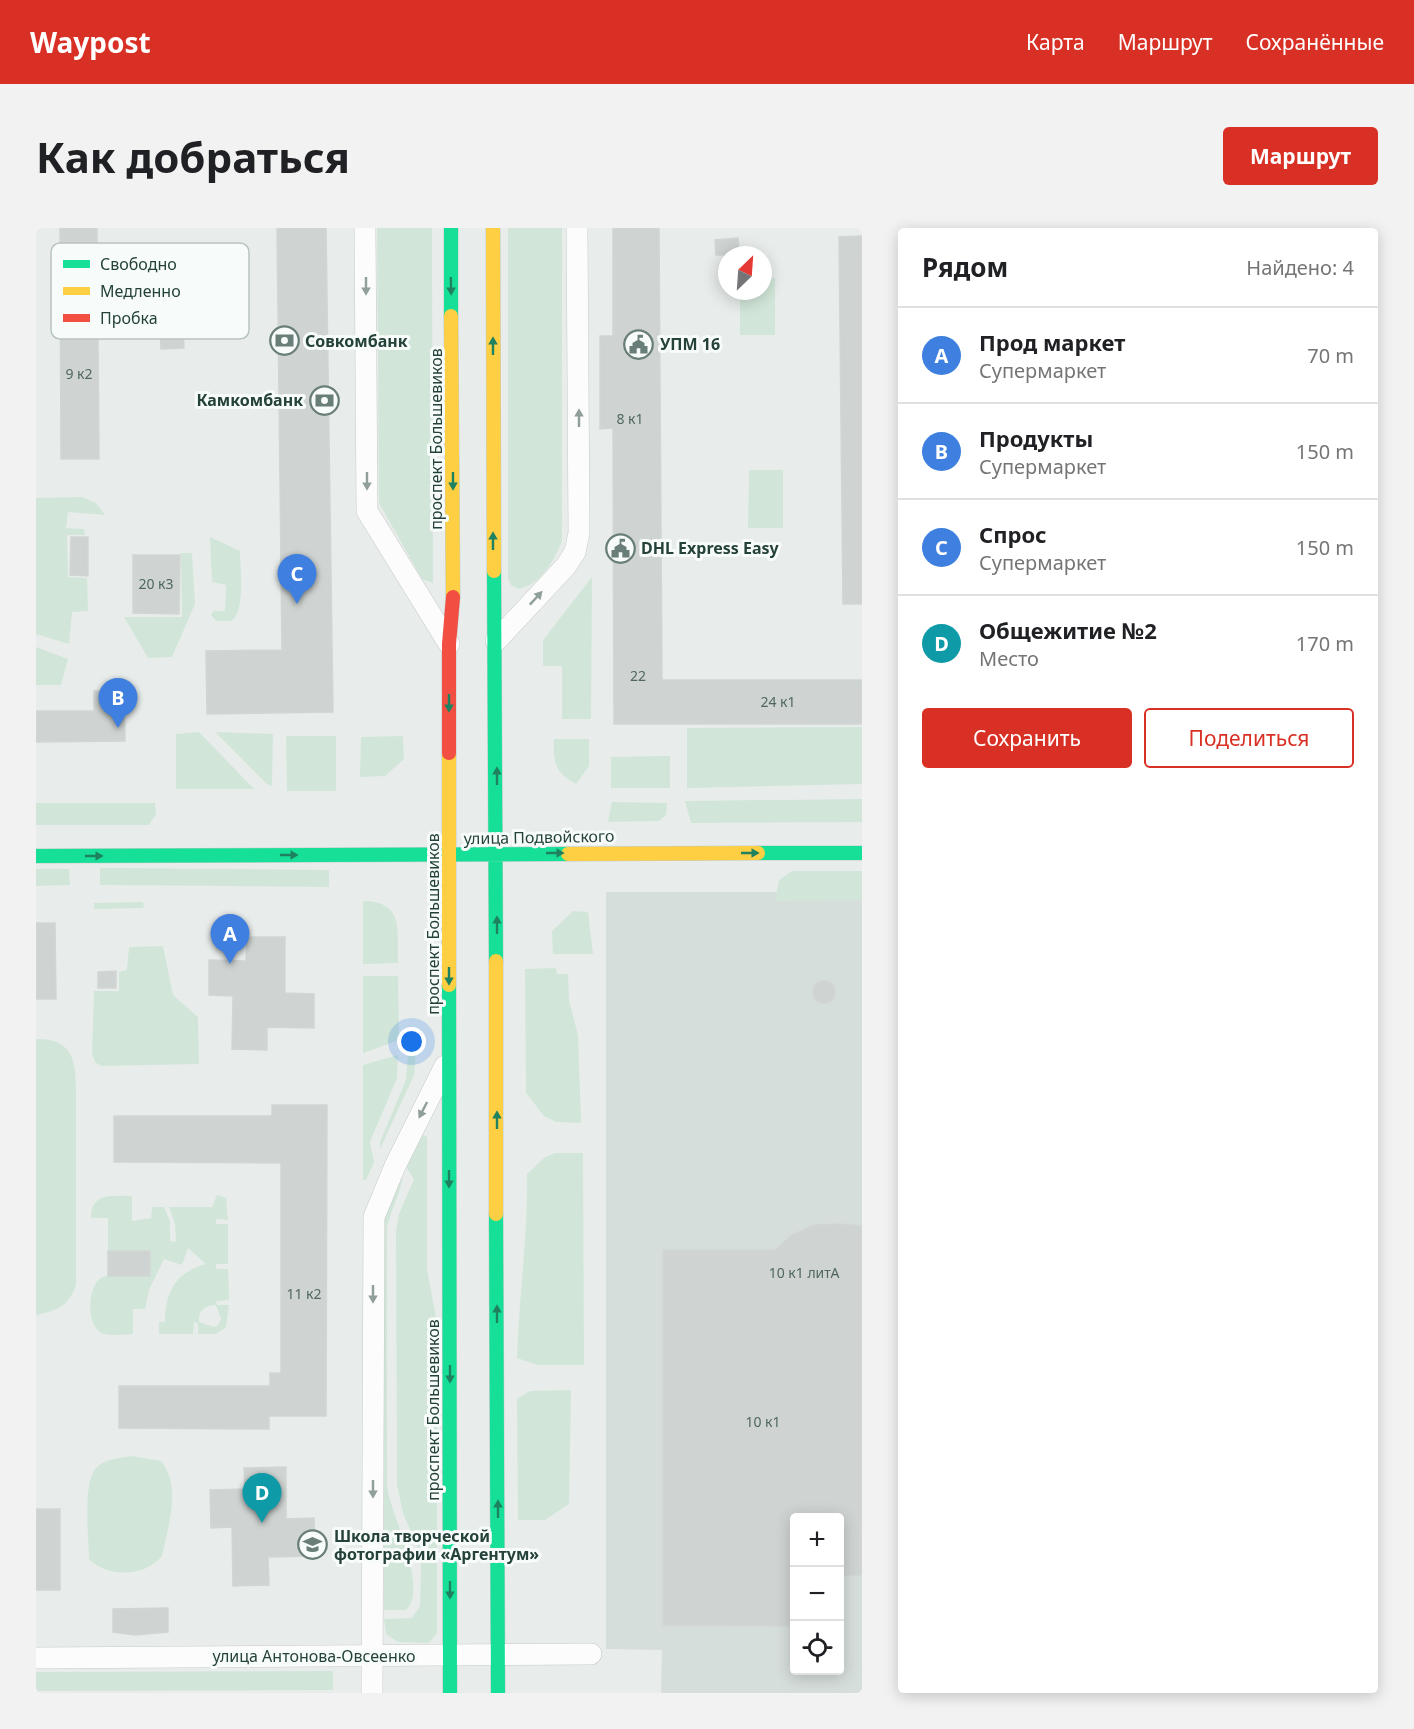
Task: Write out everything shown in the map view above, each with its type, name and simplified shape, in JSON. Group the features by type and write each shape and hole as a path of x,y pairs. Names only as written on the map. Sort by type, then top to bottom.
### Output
{"main road":[{"name":"проспект Большевиков","path":"450,1693 448,644 453,591 451,228"},
{"path":"494,228 493,588 496,641 497,835 498,1693"},
{"name":"улица Подвойского","path":"36,856 862,853"}],"street":[{"path":"365,228 367,511 448,644"},
{"path":"496,641 566,566 575,552 579,533 577,228"},
{"path":"372,1693 374,1217 395,1166 449,1057"},
{"name":"улица Антонова-Овсеенко","path":"36,1658 591,1654"}],"shaded area":[{"path":"606,892 862,892 862,1693 661,1693 662,1650 606,1649"}],"green space":[{"path":"377,228 432,228 433,583 422,579 379,503"},
{"path":"508,228 562,228 562,541 546,571 534,582 519,589 511,585 508,578"},
{"path":"772,278 775,278 775,335 740,335 740,300 772,300"},
{"path":"749,470 783,470 783,528 748,528"},
{"path":"82,497 96,503 105,515 68,512 66,528 84,529 85,535 67,535 68,577 87,578 88,611 72,612 69,644 36,634 36,498"},
{"path":"210,537 240,551 241,597 232,621 216,621 211,615 214,611 225,611 226,585 212,582"},
{"path":"181,553 192,553 195,604 172,657 148,658 124,617 182,617"},
{"path":"592,577 591,719 562,719 562,666 543,666 543,640"},
{"path":"36,647 68,659 61,685 36,685"},
{"path":"862,727 862,784 687,788 687,728"},
{"path":"199,732 254,789 176,789 176,734"},
{"path":"215,732 273,734 272,786 267,784"},
{"path":"286,736 336,736 336,791 287,791"},
{"path":"403,736 404,759 385,776 360,777 361,737"},
{"path":"554,739 589,739 589,766 576,784 564,776 557,766"},
{"path":"670,756 670,788 611,788 611,757"},
{"path":"862,799 862,822 691,823 685,801"},
{"path":"612,802 667,803 666,815 659,821 608,822"},
{"path":"36,803 155,803 156,814 149,825 36,825"},
{"path":"100,868 329,870 329,887 100,885"},
{"path":"36,869 69,869 70,885 36,886"},
{"path":"792,871 862,871 862,900 775,901 779,880"},
{"path":"363,901 377,902 392,912 398,930 398,963 363,964"},
{"path":"143,902 144,908 94,909 94,903"},
{"path":"573,911 588,912 593,954 553,954 552,931"},
{"path":"163,946 173,995 198,1017 199,1064 101,1066 95,1062 92,1054 94,991 119,991 119,972 127,970 129,947"},
{"path":"556,968 557,974 568,974 569,1000 578,1035 581,1123 556,1122 544,1116 526,1093 525,969"},
{"path":"363,976 398,976 399,1040 363,1053"},
{"path":"36,1039 57,1042 64,1047 70,1053 75,1069 76,1285 66,1303 36,1315"},
{"path":"416,1052 414,1075 380,1149 380,1142 406,1080 408,1053"},
{"path":"398,1055 397,1078 370,1142 374,1162 366,1180 363,1180 363,1065"},
{"path":"422,1135 427,1137 427,1269 437,1323 437,1633 429,1643 398,1642 386,1634 384,1619 412,1618 420,1606 421,1566 418,1548 403,1513 397,1485 396,1231 399,1214 414,1179 406,1167"},
{"path":"555,1153 583,1153 584,1365 538,1365 517,1358 527,1174 544,1158"},
{"path":"402,1176 401,1186 387,1228 387,1487 407,1551 413,1586 412,1600 406,1610 384,1610 383,1228 386,1212"},
{"path":"217,1195 226,1198 228,1220 216,1219 216,1224 228,1224 228,1264 216,1264 216,1269 228,1269 229,1300 216,1301 217,1305 229,1305 226,1327 216,1334 198,1334 198,1323 194,1322 193,1334 159,1334 159,1322 165,1322 167,1301 174,1285 187,1272 206,1264 188,1248 182,1265 164,1259 149,1290 145,1309 133,1309 133,1334 111,1335 100,1332 92,1321 90,1304 94,1287 103,1277 108,1276 119,1274 150,1276 150,1251 108,1251 108,1218 91,1218 95,1204 104,1197 132,1196 132,1221 151,1218 152,1207 164,1207 170,1221 170,1241 176,1242 175,1224 169,1207 212,1207","holes":["212,1305 216,1305 221,1319 214,1327 199,1322 201,1312"]},
{"path":"571,1390 569,1504 545,1520 518,1520 517,1399 530,1391"},
{"path":"131,1456 161,1461 171,1482 172,1507 162,1556 146,1568 116,1572 106,1570 89,1559 87,1512 89,1486 99,1465 112,1459"},
{"path":"333,1671 333,1690 36,1691 36,1672"}],"building":[{"path":"60,228 97,228 97,243 60,243"},
{"path":"277,228 326,228 333,712 207,714 206,651 282,650"},
{"path":"613,228 659,228 662,680 862,680 862,724 614,724 613,428 600,429 600,336 613,336"},
{"path":"862,236 862,604 843,604 839,237"},
{"path":"738,238 738,246 718,246 718,255 716,255 715,240"},
{"path":"60,339 98,339 99,459 61,459"},
{"path":"161,339 184,339 184,348 161,349"},
{"path":"71,537 88,537 88,576 70,575"},
{"path":"133,555 180,555 179,614 133,613"},
{"path":"94,691 124,691 125,741 36,742 36,711 94,711"},
{"path":"36,923 55,923 56,999 36,999"},
{"path":"247,937 285,937 285,993 314,994 314,1028 267,1027 267,1050 232,1049 233,996 209,995 209,960 246,961"},
{"path":"116,971 116,988 98,988 98,972"},
{"path":"824,981 832,984 835,992 832,1000 824,1003 816,1000 813,992 816,984"},
{"path":"272,1105 327,1105 326,1416 269,1416 269,1429 119,1428 119,1386 270,1386 270,1373 281,1373 281,1163 114,1162 114,1116 272,1116"},
{"path":"814,1225 862,1226 862,1575 844,1575 844,1513 790,1513 790,1626 663,1625 663,1250 775,1250 792,1235"},
{"path":"108,1251 150,1251 150,1276 108,1276"},
{"path":"286,1467 286,1519 314,1518 315,1556 268,1557 269,1585 233,1586 232,1527 211,1528 210,1490 245,1489 244,1468"},
{"path":"36,1509 60,1509 60,1590 36,1590"},
{"path":"168,1608 168,1632 135,1635 113,1632 113,1609"}],"traffic: fast":[{"path":"451,228 451,316"},
{"path":"494,571 496,961"},
{"path":"758,853 862,853"},
{"path":"36,856 568,854"},
{"path":"449,985 450,1693"},
{"path":"496,1214 498,1693"}],"traffic: slow":[{"path":"493,228 494,571"},
{"path":"451,316 453,597"},
{"path":"449,753 449,985"},
{"path":"568,854 758,853"},
{"path":"496,961 496,1214"}],"traffic: jam":[{"path":"449,753 449,644 453,597"}],"place":[{"name":"Совкомбанк","path":"284,341"},
{"name":"УПМ 16","path":"639,344"},
{"name":"Камкомбанк","path":"324,400"},
{"name":"DHL Express Easy","path":"620,548"},
{"name":"Спрос","path":"297,604"},
{"name":"Продукты","path":"118,728"},
{"name":"Прод маркет","path":"230,964"},
{"name":"Общежитие №2","path":"262,1523"},
{"name":"Школа творческой фотографии «Аргентум»","path":"313,1545"}]}
